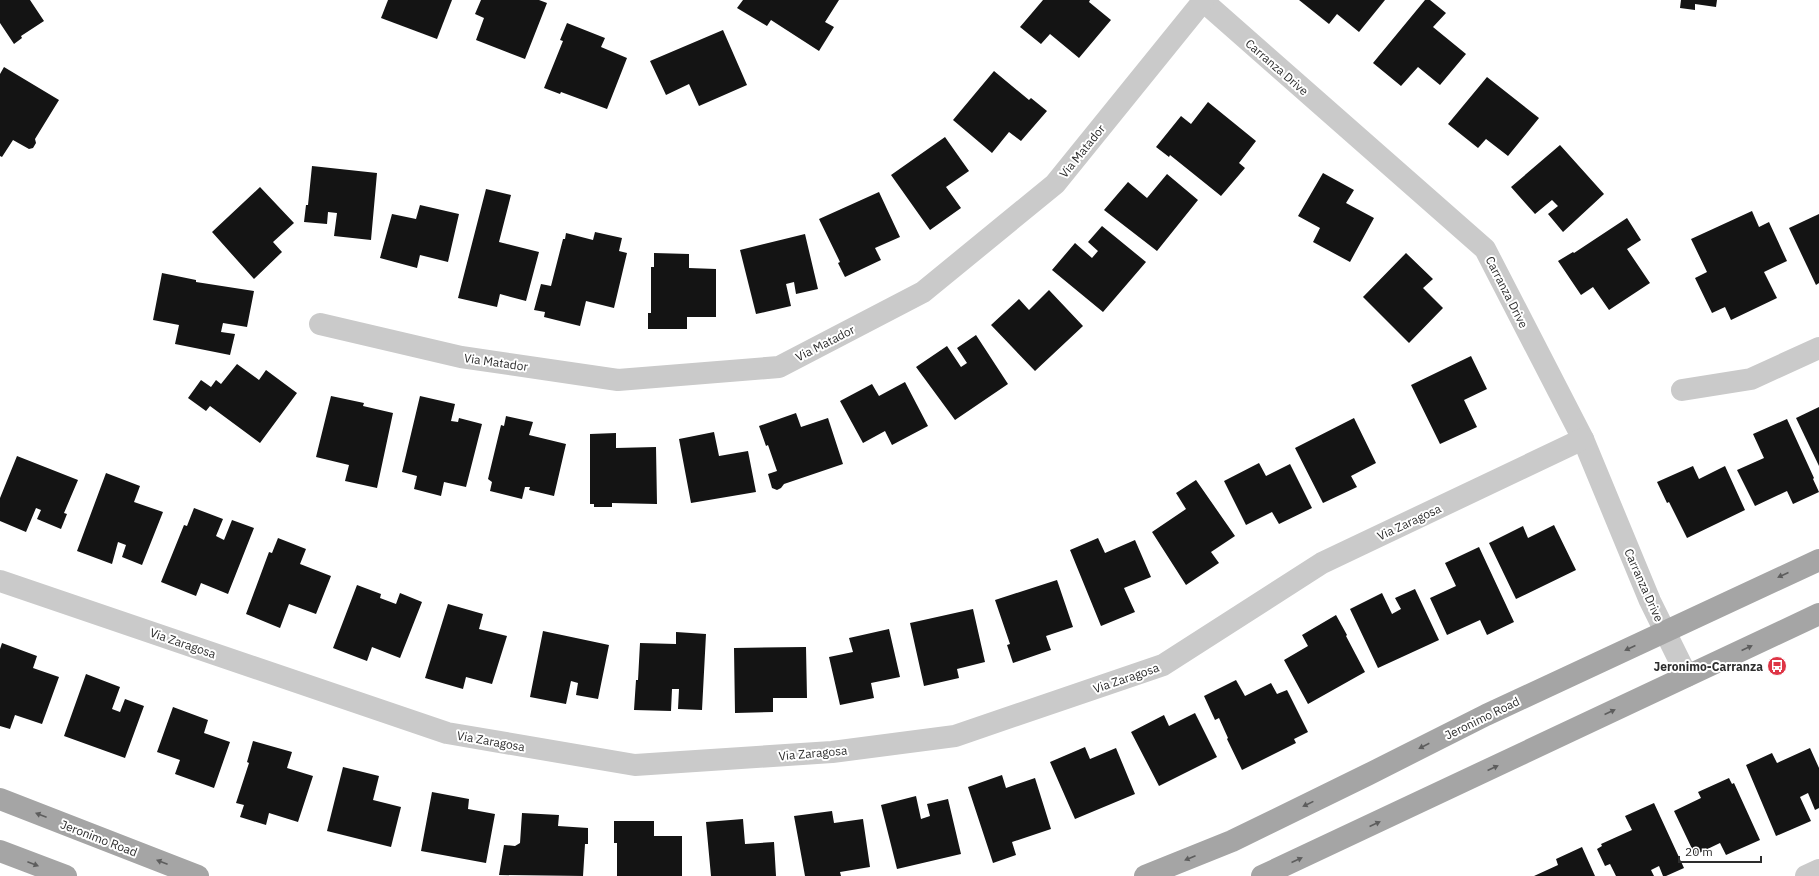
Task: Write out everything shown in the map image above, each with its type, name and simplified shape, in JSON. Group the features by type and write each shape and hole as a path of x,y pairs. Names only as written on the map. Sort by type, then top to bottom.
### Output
{"main road":[{"name":"Jeronimo Road","path":"1144,876 1232,841 1486,715 1819,560"},
{"path":"1262,876 1819,614"},
{"name":"Jeronimo Road","path":"0,799 198,876"},
{"path":"0,851 66,876"}],"street":[{"name":"Via Matador","path":"320,324 461,357 618,380 779,367 923,292 1054,184 1203,1"},
{"name":"Carranza Drive","path":"1203,1 1485,249 1583,438 1650,601 1687,676"},
{"path":"1682,390 1751,379 1819,348"},
{"name":"Via Zaragosa","path":"0,581 447,733 635,765 832,752 956,736 1164,665 1322,563 1583,438"},
{"path":"1806,876 1819,870"}],"building":[{"path":"0,0 30,0 44,21 21,36 22,38 14,44 0,23"},
{"path":"388,0 452,0 437,39 381,18"},
{"path":"481,0 539,0 547,3 525,59 476,40 484,18 475,14"},
{"path":"743,0 839,0 825,22 834,27 819,51 771,20 767,26 737,8"},
{"path":"1043,0 1090,0 1089,2 1111,20 1079,58 1050,34 1041,44 1020,27"},
{"path":"1299,0 1385,0 1359,32 1337,14 1329,24"},
{"path":"1425,0 1430,0 1446,13 1433,27 1466,54 1440,85 1418,67 1401,86 1373,63"},
{"path":"1681,0 1717,0 1716,7 1695,4 1695,10 1680,8"},
{"path":"567,23 605,38 601,47 627,58 607,109 561,92 560,94 544,88 563,41 560,40"},
{"path":"723,30 747,85 699,106 689,84 666,95 650,61"},
{"path":"4,67 59,100 35,139 36,143 33,148 29,149 13,140 2,157 0,156 0,74"},
{"path":"994,71 1029,100 1031,98 1047,111 1021,141 1009,132 992,153 953,120"},
{"path":"1487,77 1539,118 1508,156 1486,139 1478,148 1448,124"},
{"path":"1208,102 1256,141 1239,163 1245,168 1221,196 1170,155 1169,157 1156,147 1181,116 1191,124"},
{"path":"945,137 969,171 946,187 961,208 930,230 891,175"},
{"path":"1560,145 1604,194 1563,232 1548,214 1558,206 1552,200 1535,214 1511,187"},
{"path":"312,166 377,173 371,240 334,236 337,213 328,212 327,224 304,222 306,205 308,205"},
{"path":"1323,173 1354,190 1346,203 1374,218 1350,262 1313,242 1320,228 1298,216"},
{"path":"1167,174 1198,200 1157,251 1104,210 1128,182 1147,198"},
{"path":"260,187 294,223 273,242 282,252 254,279 212,232"},
{"path":"486,189 511,195 499,242 539,252 526,301 500,294 497,307 458,298"},
{"path":"879,192 900,237 875,248 881,260 845,277 838,263 840,262 819,219"},
{"path":"420,205 459,214 448,262 420,255 417,268 380,258 392,214 416,219"},
{"path":"1752,211 1759,227 1769,222 1787,261 1764,272 1777,298 1731,320 1725,307 1712,313 1695,278 1707,272 1691,239"},
{"path":"1819,214 1819,283 1816,285 1789,228"},
{"path":"1627,218 1641,240 1627,249 1650,283 1609,310 1593,287 1581,295 1558,261 1573,252 1574,253"},
{"path":"1102,226 1146,262 1103,312 1052,270 1075,243 1092,258 1098,251 1088,242"},
{"path":"595,232 622,238 619,251 627,253 614,308 586,301 580,326 544,317 545,312 534,310 541,284 551,286 563,239 565,239 566,233 593,240"},
{"path":"805,234 818,289 796,294 794,282 786,284 791,306 756,314 740,250"},
{"path":"654,253 689,254 689,268 716,269 716,317 687,317 687,329 648,329 648,313 651,313 651,267 654,267"},
{"path":"1406,253 1433,279 1423,288 1443,308 1409,343 1363,297"},
{"path":"162,273 196,280 196,282 254,291 247,327 223,323 221,332 235,334 230,355 175,344 179,325 153,320"},
{"path":"1049,290 1083,326 1035,371 991,325 1019,299 1029,310"},
{"path":"976,335 1008,384 955,420 916,367 947,346 961,367 967,363 957,348"},
{"path":"1471,356 1487,389 1464,400 1477,427 1440,444 1411,385"},
{"path":"237,364 259,380 266,370 297,393 260,443 210,406 206,411 188,398 201,380 211,387 216,380 221,384"},
{"path":"905,382 928,426 892,445 885,431 863,443 840,401 872,384 879,396"},
{"path":"331,396 364,403 363,406 393,413 377,488 345,481 349,465 316,457"},
{"path":"420,396 455,404 451,421 458,422 459,418 482,424 466,487 444,482 441,496 414,489 417,476 402,472"},
{"path":"1819,407 1819,466 1796,418"},
{"path":"796,413 801,427 828,418 843,464 784,484 777,490 772,488 768,474 777,471 768,445 766,446 759,426"},
{"path":"506,416 533,422 529,435 566,444 554,496 529,490 530,487 525,487 522,499 490,491 492,482 488,479 501,425 504,426"},
{"path":"1354,418 1376,463 1351,476 1357,487 1323,503 1295,448"},
{"path":"1787,419 1819,492 1793,504 1787,491 1755,506 1737,470 1764,458 1753,434"},
{"path":"714,432 719,456 748,451 756,492 691,503 679,439"},
{"path":"616,433 616,448 656,447 657,504 612,503 612,507 594,507 594,504 590,504 590,434"},
{"path":"17,456 78,480 64,513 67,514 61,529 37,519 41,510 36,508 26,532 0,521 0,498"},
{"path":"1259,463 1266,476 1290,464 1312,508 1279,524 1272,512 1246,525 1224,481"},
{"path":"1693,466 1699,479 1725,466 1745,510 1687,538 1657,482"},
{"path":"106,473 140,486 134,502 163,512 142,565 122,557 126,545 118,542 112,564 77,551"},
{"path":"1196,480 1235,536 1211,552 1219,563 1186,585 1152,532 1186,509 1176,493"},
{"path":"194,508 223,519 216,536 224,540 232,520 254,528 228,594 201,583 196,596 161,582 184,525 187,526"},
{"path":"1554,525 1576,570 1516,599 1489,543 1523,526 1528,538"},
{"path":"278,538 306,549 300,564 331,576 316,614 289,604 280,628 246,614 269,552 272,553"},
{"path":"1098,538 1105,553 1135,540 1151,577 1124,588 1135,612 1101,626 1070,550"},
{"path":"1479,547 1514,622 1487,635 1480,620 1447,635 1430,598 1456,586 1445,563"},
{"path":"1057,580 1073,627 1046,636 1051,650 1013,663 1007,645 1010,644 995,600"},
{"path":"357,585 381,594 380,598 396,604 400,593 422,602 400,658 372,647 367,661 333,648"},
{"path":"1415,589 1439,640 1378,668 1350,609 1382,593 1392,614 1401,609 1395,598"},
{"path":"448,604 483,614 479,629 507,636 492,684 466,677 463,689 425,678"},
{"path":"973,609 985,662 957,669 959,678 924,686 910,623"},
{"path":"1336,615 1365,672 1308,704 1284,660 1308,646 1302,635"},
{"path":"889,629 900,677 871,683 874,698 840,705 829,657 853,652 849,638"},
{"path":"543,631 609,645 598,699 576,695 578,683 571,681 566,704 530,697"},
{"path":"676,632 706,634 702,710 678,709 679,689 672,689 671,711 634,710 636,680 638,680 640,643 676,644"},
{"path":"2,643 37,656 33,668 59,677 42,724 15,715 10,729 0,726 0,649"},
{"path":"806,647 807,698 773,698 773,712 735,713 734,648"},
{"path":"86,674 120,687 112,709 120,712 125,699 144,706 125,758 64,736"},
{"path":"1236,680 1245,696 1271,683 1277,694 1287,690 1308,732 1294,739 1296,743 1242,770 1219,718 1215,720 1204,696"},
{"path":"173,707 208,720 204,733 230,742 214,788 175,774 180,760 157,752"},
{"path":"1195,713 1217,757 1159,786 1131,732 1164,715 1169,726"},
{"path":"253,741 292,752 287,768 313,776 298,822 269,813 266,825 240,817 244,805 236,803 249,763 247,762"},
{"path":"1085,747 1090,759 1116,748 1135,794 1075,819 1050,762"},
{"path":"1810,748 1819,768 1819,808 1815,810 1808,793 1800,797 1811,821 1776,836 1746,765 1772,753 1777,763"},
{"path":"343,767 379,776 373,800 401,807 391,847 327,831"},
{"path":"1002,775 1006,788 1035,778 1051,829 1012,842 1016,855 993,863 968,787"},
{"path":"1729,778 1732,784 1734,783 1760,840 1726,855 1720,843 1695,855 1674,811 1701,798 1698,792"},
{"path":"432,792 469,799 468,809 495,814 486,863 421,851"},
{"path":"916,796 921,819 930,816 927,804 948,799 961,854 897,869 881,805"},
{"path":"1654,803 1684,868 1666,876 1663,876 1659,866 1651,870 1654,876 1616,876 1610,864 1605,866 1597,849 1602,846 1601,844 1632,830 1625,816"},
{"path":"832,811 834,823 863,819 870,867 840,872 841,876 805,876 794,816"},
{"path":"522,813 559,815 558,826 588,828 588,844 585,844 583,876 499,875 504,845 515,846 520,843"},
{"path":"743,819 745,844 774,842 776,876 711,876 706,822"},
{"path":"614,821 654,821 654,836 682,836 682,876 617,876 617,843 614,843"},
{"path":"1582,847 1595,876 1534,876 1558,865 1556,859"}],"place":[{"name":"Jeronimo-Carranza","path":"1777,666"}]}
